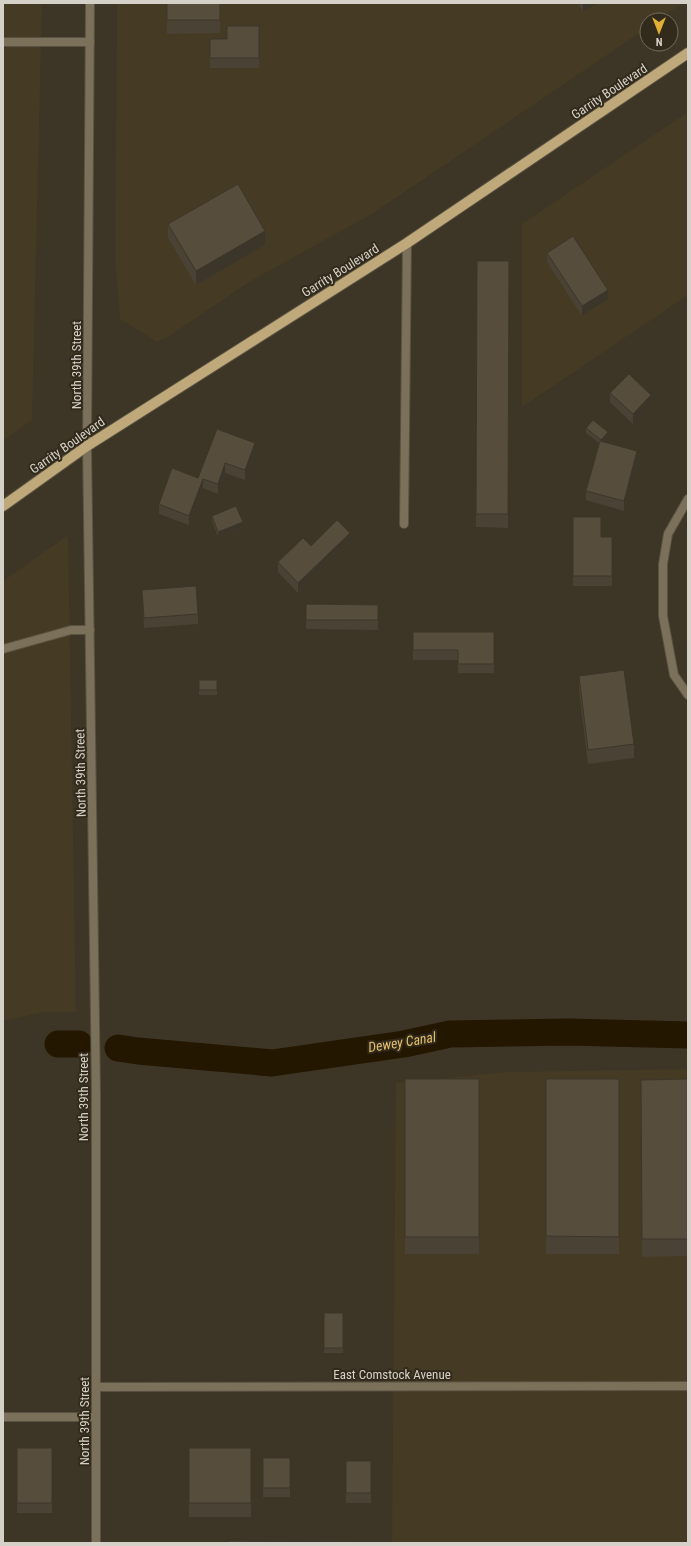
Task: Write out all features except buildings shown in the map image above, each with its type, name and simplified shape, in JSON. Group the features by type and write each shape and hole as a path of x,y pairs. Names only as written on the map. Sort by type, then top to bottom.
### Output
{"main road":[{"name":"Garrity Boulevard","path":"3,506 87,446 407,243 688,53"}],"street":[{"name":"North 39th Street","path":"90,3 87,446 96,1092 96,1543"},
{"path":"3,42 90,42"},
{"path":"404,524 407,243"},
{"path":"688,499 668,534 663,564 662,616 674,675 688,695"},
{"path":"3,649 71,630 90,630"},
{"name":"East Comstock Avenue","path":"96,1387 688,1386"},
{"path":"3,1417 96,1417"}],"shaded area":[{"path":"3,3 42,3 32,420 3,441"},
{"path":"117,3 683,3 670,12 639,12 639,33 372,214 249,282 171,335 157,342 120,319 115,261"},
{"path":"688,112 688,295 522,407 522,224"},
{"path":"68,535 76,1012 45,1012 3,1021 3,581"},
{"path":"688,1069 688,1543 392,1543 396,1083 506,1072"}],"waterway":[{"name":"Dewey Canal","path":"118,1048 272,1063 404,1044 450,1034 568,1032 688,1035"},
{"name":"Dewey Canal","path":"58,1044 79,1044"}]}
